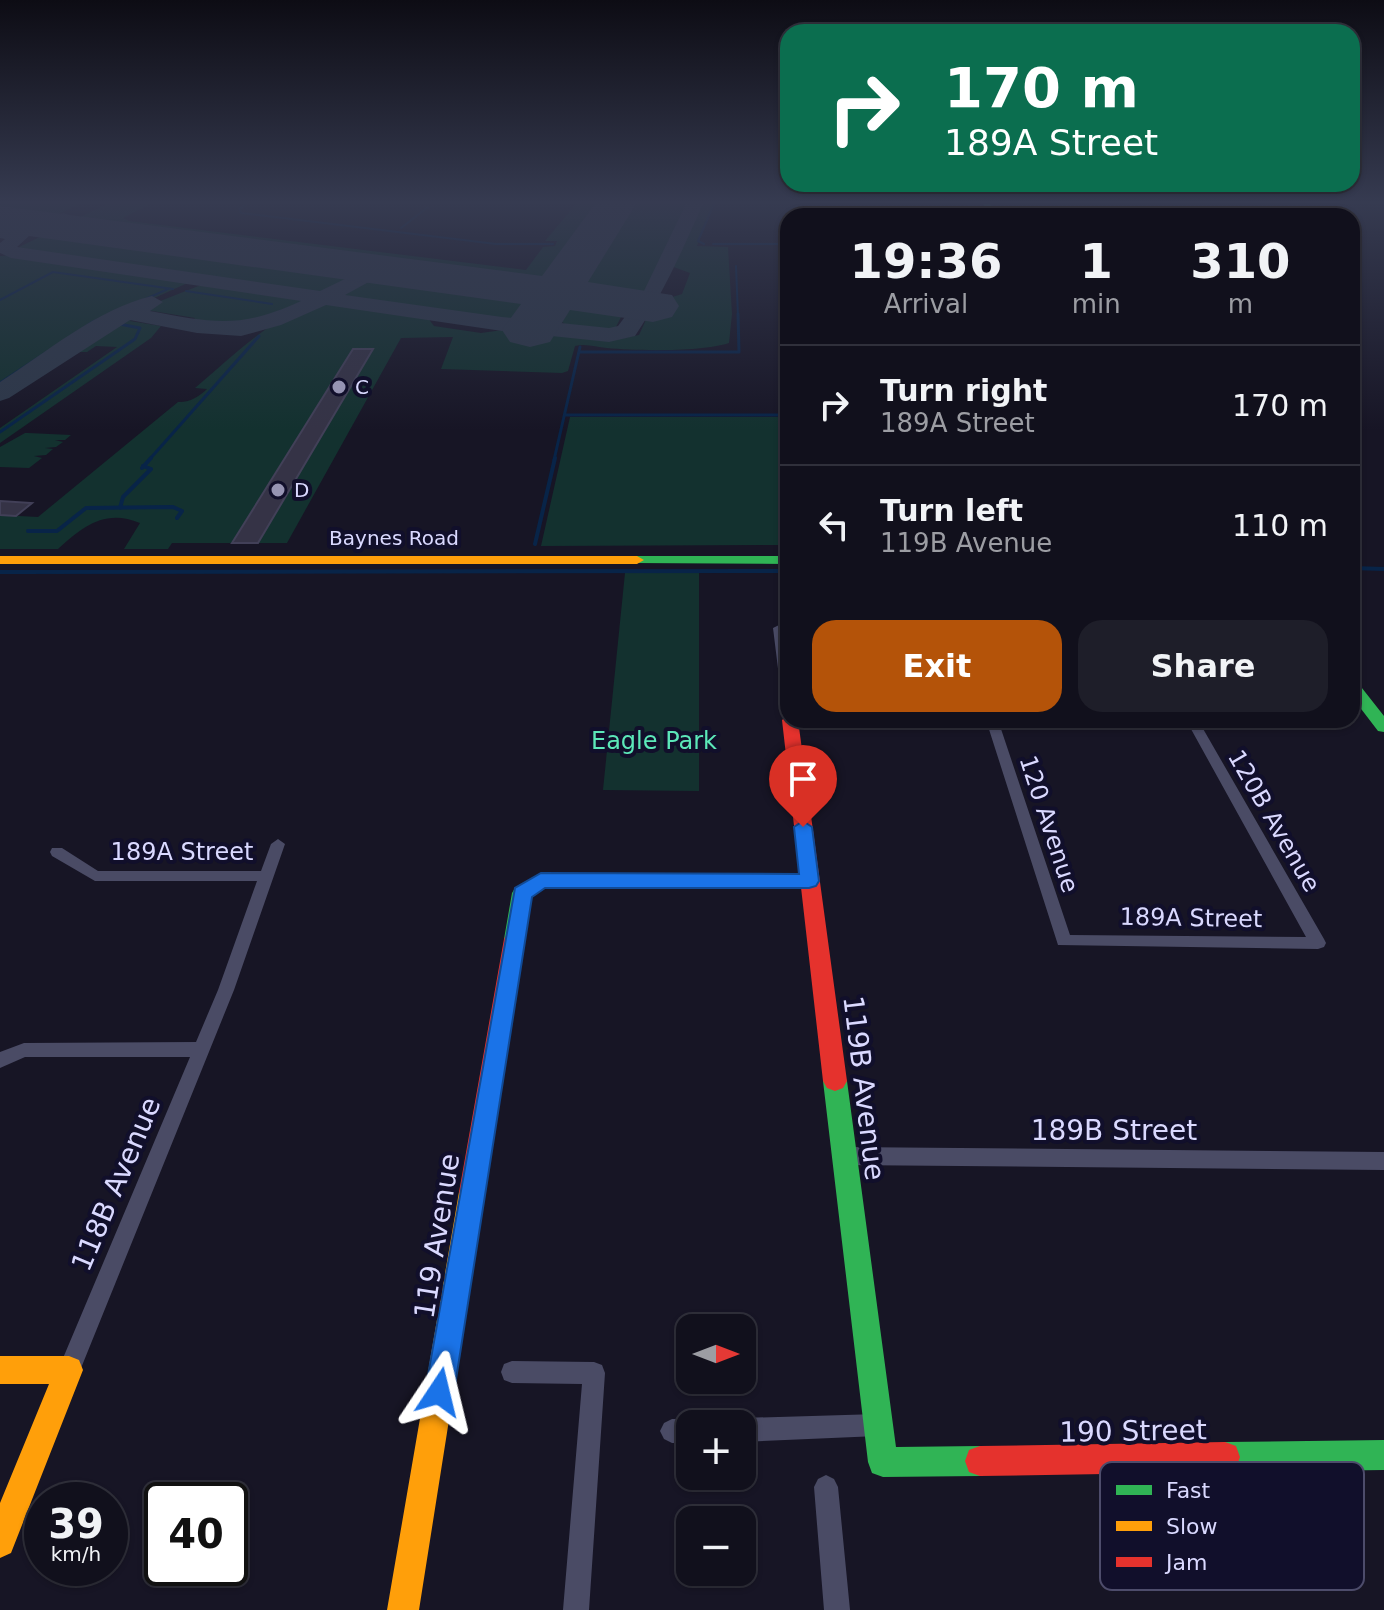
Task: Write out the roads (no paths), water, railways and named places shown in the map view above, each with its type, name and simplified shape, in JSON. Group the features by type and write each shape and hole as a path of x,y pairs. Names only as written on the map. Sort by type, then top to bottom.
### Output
{"street":[{"name":"Baynes Road","path":"0,560 780,560"},
{"path":"1360,696 1384,727"},
{"name":"119B Avenue","path":"791,728 883,1462"},
{"name":"120 Avenue","path":"995,728 1064,941"},
{"name":"120B Avenue","path":"1197,728 1318,943"},
{"name":"118B Avenue","path":"0,1542 201,1049 278,844"},
{"name":"189A Street","path":"57,852 95,876 266,876"},
{"name":"119 Avenue","path":"403,1610 522,893 541,881 809,881"},
{"name":"189A Street","path":"1064,941 1318,943"},
{"path":"0,1060 24,1050 201,1049"},
{"name":"189B Street","path":"844,1156 1384,1161"},
{"path":"0,1370 69,1370"},
{"path":"512,1372 594,1373 576,1610"},
{"path":"756,1429 878,1425"},
{"name":"190 Street","path":"883,1462 1384,1455"},
{"path":"826,1487 837,1610"}],"waterway":[{"path":"0,300 39,279"},
{"path":"103,279 173,289"},
{"path":"737,279 738,316"},
{"path":"107,316 168,289"},
{"path":"186,291 272,304"},
{"path":"0,383 93,322 111,314"},
{"path":"580,352 739,352 738,314"},
{"path":"0,432 135,339 140,328 114,323"},
{"path":"149,460 259,336"},
{"path":"554,460 580,347"},
{"path":"566,415 780,415"},
{"path":"144,466 151,458"},
{"path":"535,544 555,458"},
{"path":"120,508 123,497 151,469 144,466"},
{"path":"120,508 173,507 182,511 177,518"},
{"path":"28,531 57,531 86,508 120,508"},
{"path":"1360,568 1384,569"},
{"path":"0,572 780,571"}],"place":[{"name":"C","path":"339,387"},
{"name":"D","path":"278,490"}],"park label":[{"name":"Eagle Park","path":"654,741"}]}
